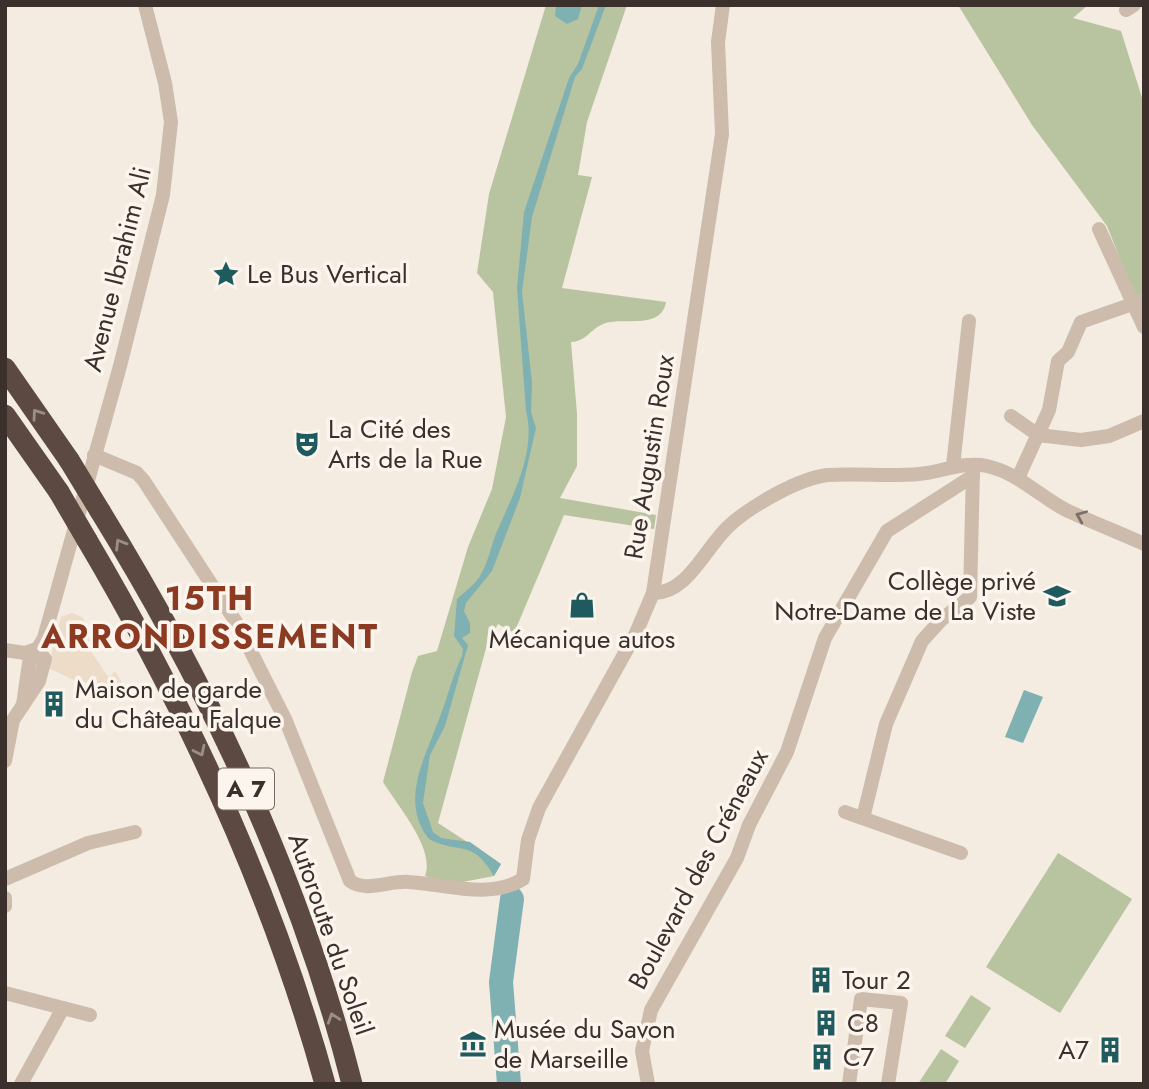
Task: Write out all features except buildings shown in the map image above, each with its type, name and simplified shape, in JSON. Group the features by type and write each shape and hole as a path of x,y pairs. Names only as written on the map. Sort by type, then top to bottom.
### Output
{"highway":[{"name":"Autoroute du Soleil","path":"5,368 69,460 184,656 257,812 313,957 352,1084"},
{"name":"Autoroute du Soleil","path":"5,415 58,492 78,541 142,634 229,811 271,915 325,1084"}],"street":[{"name":"Avenue Ibrahim Ali","path":"37,649 44,638 78,541 94,455 160,207 170,149 171,122 165,83 145,5"},
{"name":"Rue Augustin Roux","path":"94,455 137,473 144,481 236,622 286,721 351,881 363,887 411,881 438,886 511,886 523,880 528,841 539,808 636,633 653,593 722,134 718,42 723,5"},
{"path":"1099,229 1137,302 1144,327"},
{"path":"1018,478 1049,410 1058,361 1068,352 1081,322 1137,302"},
{"path":"959,486 960,474 953,466 970,321"},
{"path":"1011,416 1038,435 1081,440 1109,436 1144,421"},
{"path":"653,593 667,593 679,584 726,528 744,513 790,488 825,475 916,475 953,466 973,470 989,466 1018,478 1064,509 1144,544"},
{"path":"863,818 886,724 922,641 941,620 970,597 973,470"},
{"name":"Boulevard des Créneaux","path":"648,1084 642,1051 650,1010 737,858 749,825 787,752 825,638 887,531 959,486 973,470"},
{"path":"5,650 25,653 37,649 45,659 41,673 13,720 5,761"},
{"path":"845,812 961,853"},
{"path":"5,879 88,842 135,832"},
{"path":"5,898 5,906"},
{"path":"5,993 90,1015"},
{"path":"849,1084 860,999 901,1003 888,1084"},
{"path":"21,1084 63,1009"}],"green space":[{"path":"546,5 627,5 587,122 578,175 592,177 562,288 666,302 657,317 603,324 581,340 571,342 577,414 577,466 560,498 656,515 654,529 564,515 514,633 498,624 488,641 438,823 501,864 494,876 452,884 425,876 427,865 421,842 383,782 412,672 418,656 437,651 468,547 492,489 506,417 493,292 477,273 489,194"},
{"path":"958,5 1088,5 1073,18 1121,31 1144,104 1144,297 1136,299 1107,226 1032,125"},
{"path":"1058,853 1132,899 1060,1013 986,967"},
{"path":"971,995 991,1008 965,1048 945,1036"},
{"path":"941,1049 959,1061 945,1084 918,1084"}],"shaded area":[{"path":"72,613 82,617 93,635 87,646 109,678 115,671 128,693 74,680 48,668 61,617"}],"water":[{"path":"556,5 582,5 578,19 567,24 555,16"},
{"path":"599,5 606,5 582,69 575,77 532,217 522,292 532,382 531,412 536,428 520,498 492,571 466,603 464,611 470,623 470,633 462,638 468,645 445,726 430,755 423,803 433,832 441,838 470,842 501,864 494,876 479,856 472,852 429,839 416,812 415,798 420,769 462,656 463,649 454,636 457,599 475,583 483,571 525,459 528,427 517,288 524,212 569,78 578,64"},
{"path":"1024,690 1043,697 1023,743 1005,737"}],"waterway":[{"path":"509,1084 501,982 512,899"}],"place":[{"name":"Le Bus Vertical","path":"226,274"},
{"name":"La Cité des Arts de la Rue","path":"307,444"},
{"name":"Collège privé Notre-Dame de La Viste","path":"1057,596"},
{"name":"Mécanique autos","path":"582,605"},
{"name":"Maison de garde du Château Falque","path":"54,704"},
{"name":"Tour 2","path":"821,980"},
{"name":"C8","path":"826,1023"},
{"name":"Musée du Savon de Marseille","path":"473,1044"},
{"name":"A7","path":"1110,1050"},
{"name":"C7","path":"822,1057"}],"district":[{"name":"15TH ARRONDISSEMENT","path":"210,617"}]}
